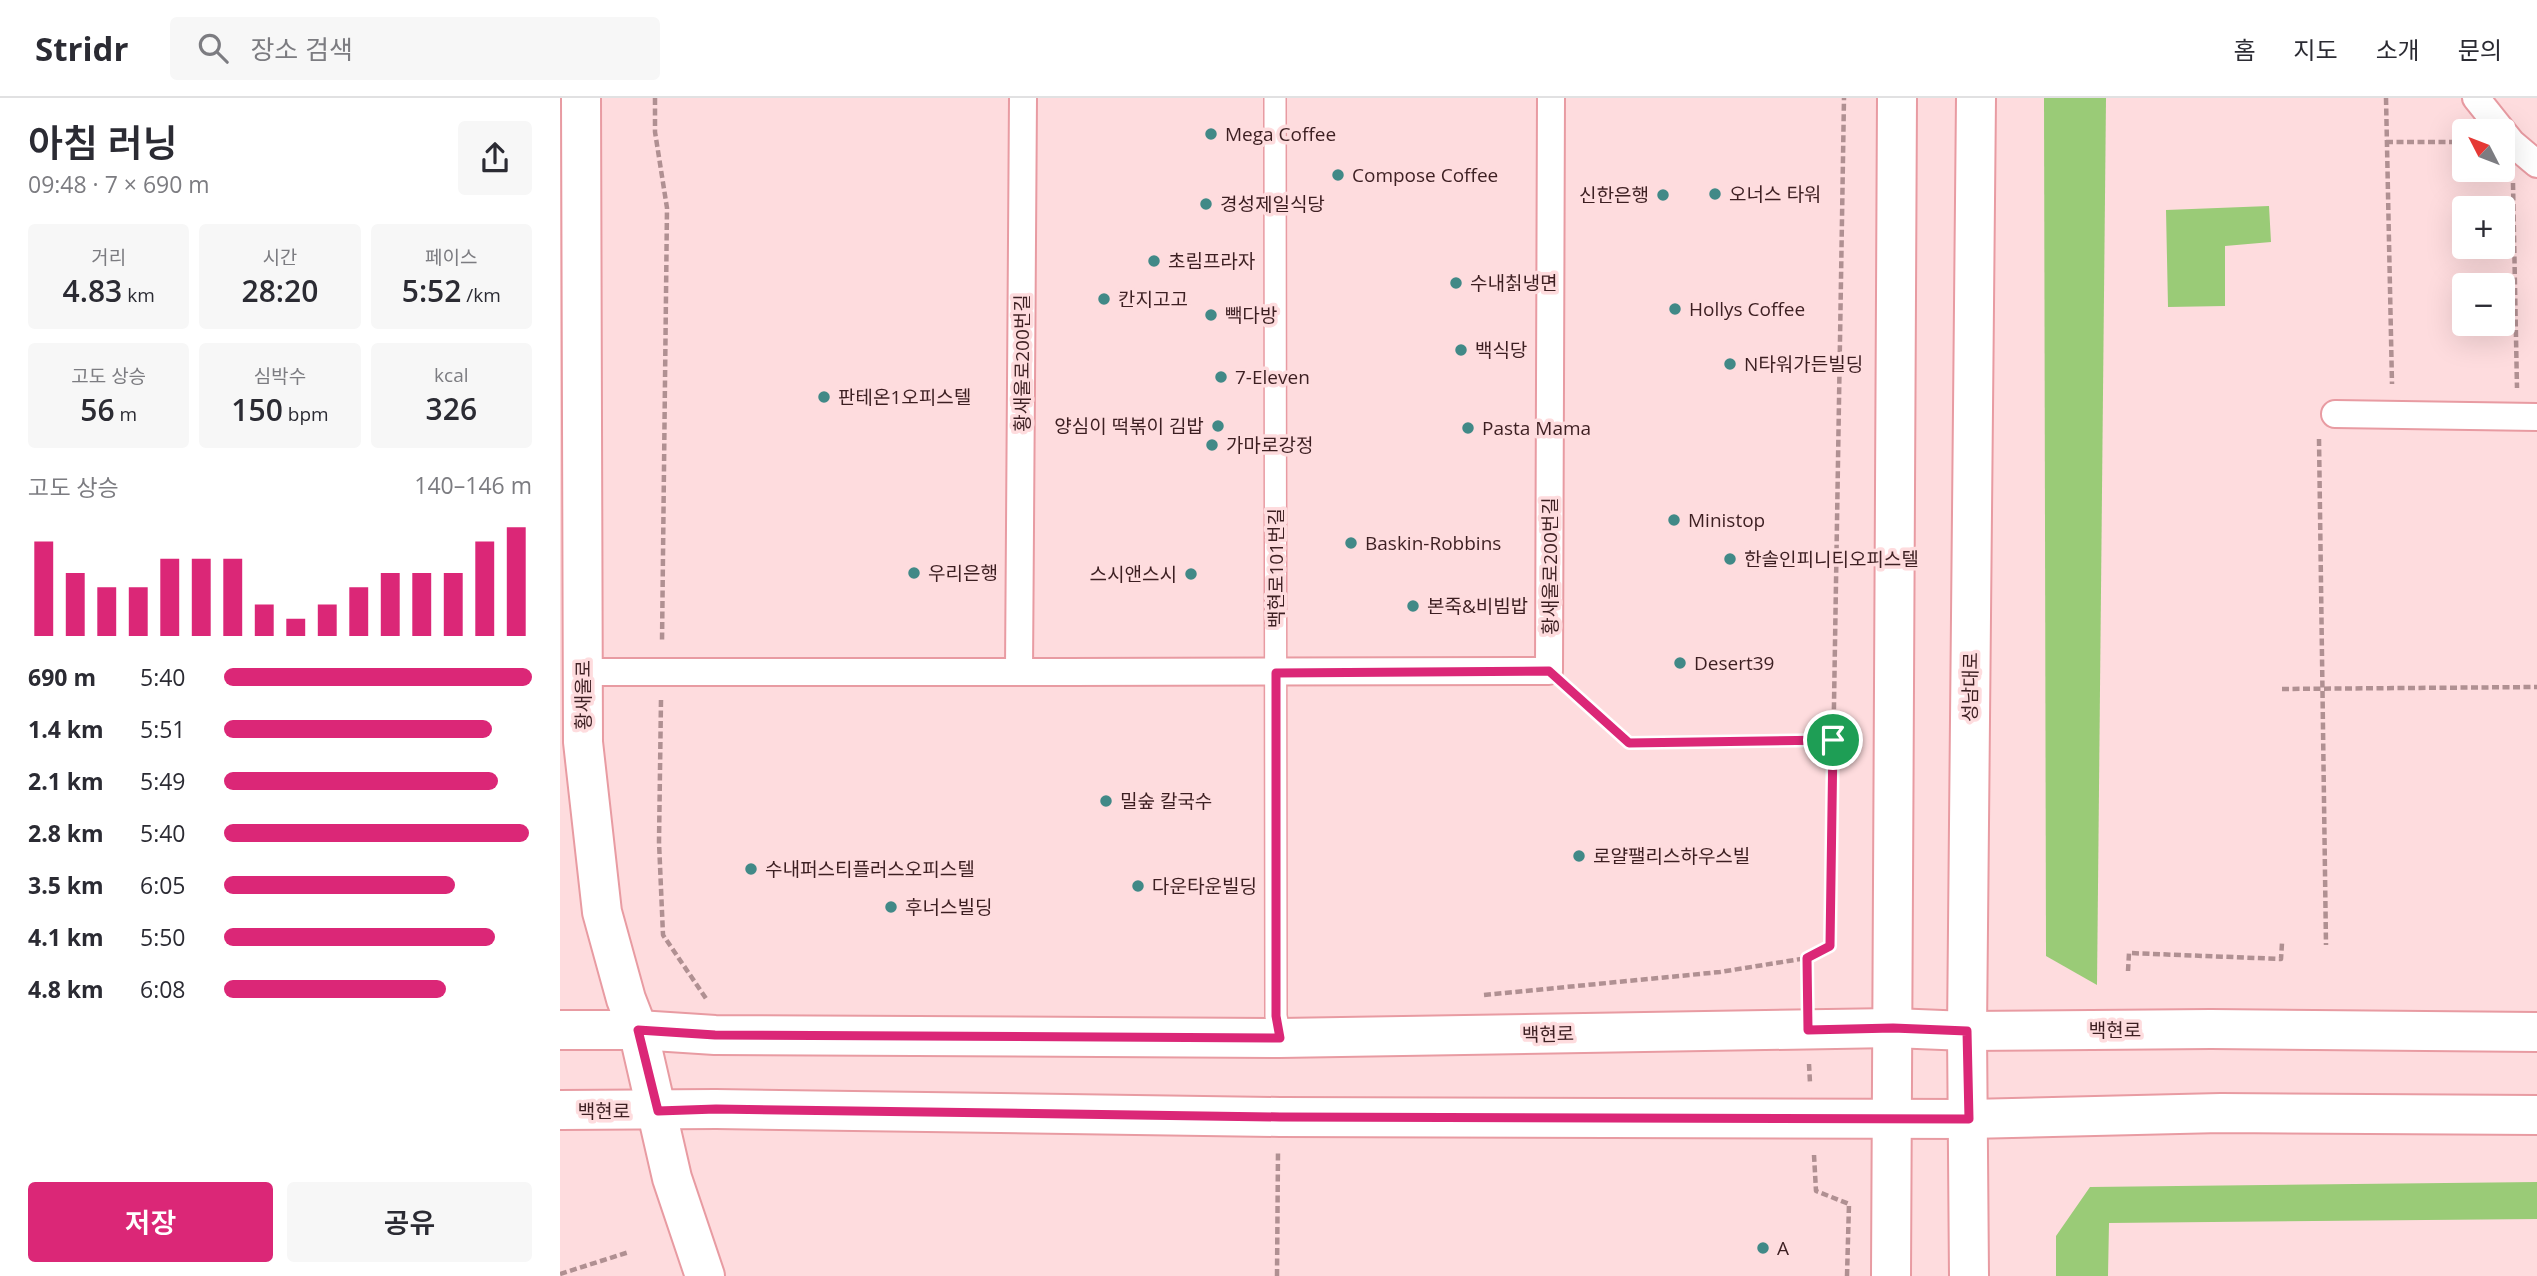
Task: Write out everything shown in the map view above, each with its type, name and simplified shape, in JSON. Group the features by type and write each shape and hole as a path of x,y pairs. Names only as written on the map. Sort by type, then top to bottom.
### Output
{"main road":[{"name":"황새울로","path":"581,98 583,742 603,912 626,999 638,1030 672,1178 705,1276"},
{"path":"1891,1276 1897,98"},
{"name":"성남대로","path":"1969,1276 1967,1031 1976,98"},
{"name":"백현로","path":"560,1030 638,1030 715,1035 1280,1038 1893,1028 1967,1031 2211,1029 2537,1032"},
{"name":"백현로","path":"560,1110 716,1109 1280,1117 1969,1119 2221,1113 2537,1115"}],"street":[{"name":"황새울로200번길","path":"1019,670 1023,98"},
{"name":"백현로101번길","path":"1275,98 1276,1016 1280,1038"},
{"name":"황새울로200번길","path":"1549,671 1551,98"},
{"path":"2476,98 2493,119"},
{"path":"2515,146 2537,164"},
{"path":"2327,422 2393,416 2528,417"},
{"path":"584,672 1549,671"}],"path":[{"path":"655,98 655,132 667,208 659,842 663,935 712,1007"},
{"path":"1844,98 1830,946 1807,958 1816,1191 1849,1204 1847,1276"},
{"path":"2386,98 2393,416"},
{"path":"2386,142 2452,142"},
{"path":"2513,182 2516,381 2528,417"},
{"path":"2326,945 2322,688 2327,422"},
{"path":"1549,671 1629,743 1833,740"},
{"path":"2283,689 2537,687"},
{"path":"2128,971 2129,953 2281,959 2282,943"},
{"path":"1277,1276 1280,1117"},
{"path":"560,1274 629,1252"}],"green space":[{"path":"2044,98 2106,98 2097,985 2046,956"},
{"path":"2269,206 2271,242 2225,246 2225,306 2168,307 2166,210"},
{"path":"2537,1182 2537,1219 2109,1223 2108,1276 2056,1276 2056,1236 2090,1187"}],"place":[{"name":"Mega Coffee","path":"1211,134"},
{"name":"Compose Coffee","path":"1338,175"},
{"name":"오너스 타워","path":"1715,194"},
{"name":"신한은행","path":"1663,195"},
{"name":"경성제일식당","path":"1206,204"},
{"name":"초림프라자","path":"1154,261"},
{"name":"수내칡냉면","path":"1456,283"},
{"name":"칸지고고","path":"1104,299"},
{"name":"Hollys Coffee","path":"1675,309"},
{"name":"빽다방","path":"1211,315"},
{"name":"백식당","path":"1461,350"},
{"name":"N타워가든빌딩","path":"1730,364"},
{"name":"7-Eleven","path":"1221,377"},
{"name":"판테온1오피스텔","path":"824,397"},
{"name":"양심이 떡볶이 김밥","path":"1218,426"},
{"name":"Pasta Mama","path":"1468,428"},
{"name":"가마로강정","path":"1212,445"},
{"name":"Ministop","path":"1674,520"},
{"name":"Baskin-Robbins","path":"1351,543"},
{"name":"한솔인피니티오피스텔","path":"1730,559"},
{"name":"우리은행","path":"914,573"},
{"name":"스시앤스시","path":"1191,574"},
{"name":"본죽&비빔밥","path":"1413,606"},
{"name":"Desert39","path":"1680,663"},
{"name":"밀숲 칼국수","path":"1106,801"},
{"name":"로얄팰리스하우스빌","path":"1579,856"},
{"name":"수내퍼스티플러스오피스텔","path":"751,869"},
{"name":"다운타운빌딩","path":"1138,886"},
{"name":"후너스빌딩","path":"891,907"},
{"name":"A","path":"1763,1248"}],"route":[{"path":"1549,671 1629,743 1833,740 1830,946 1807,958 1808,1030 1893,1028 1967,1031 1969,1119 1280,1117 716,1109 658,1111 638,1030 715,1035 1280,1038 1276,1016 1276,673 1549,671"}]}
